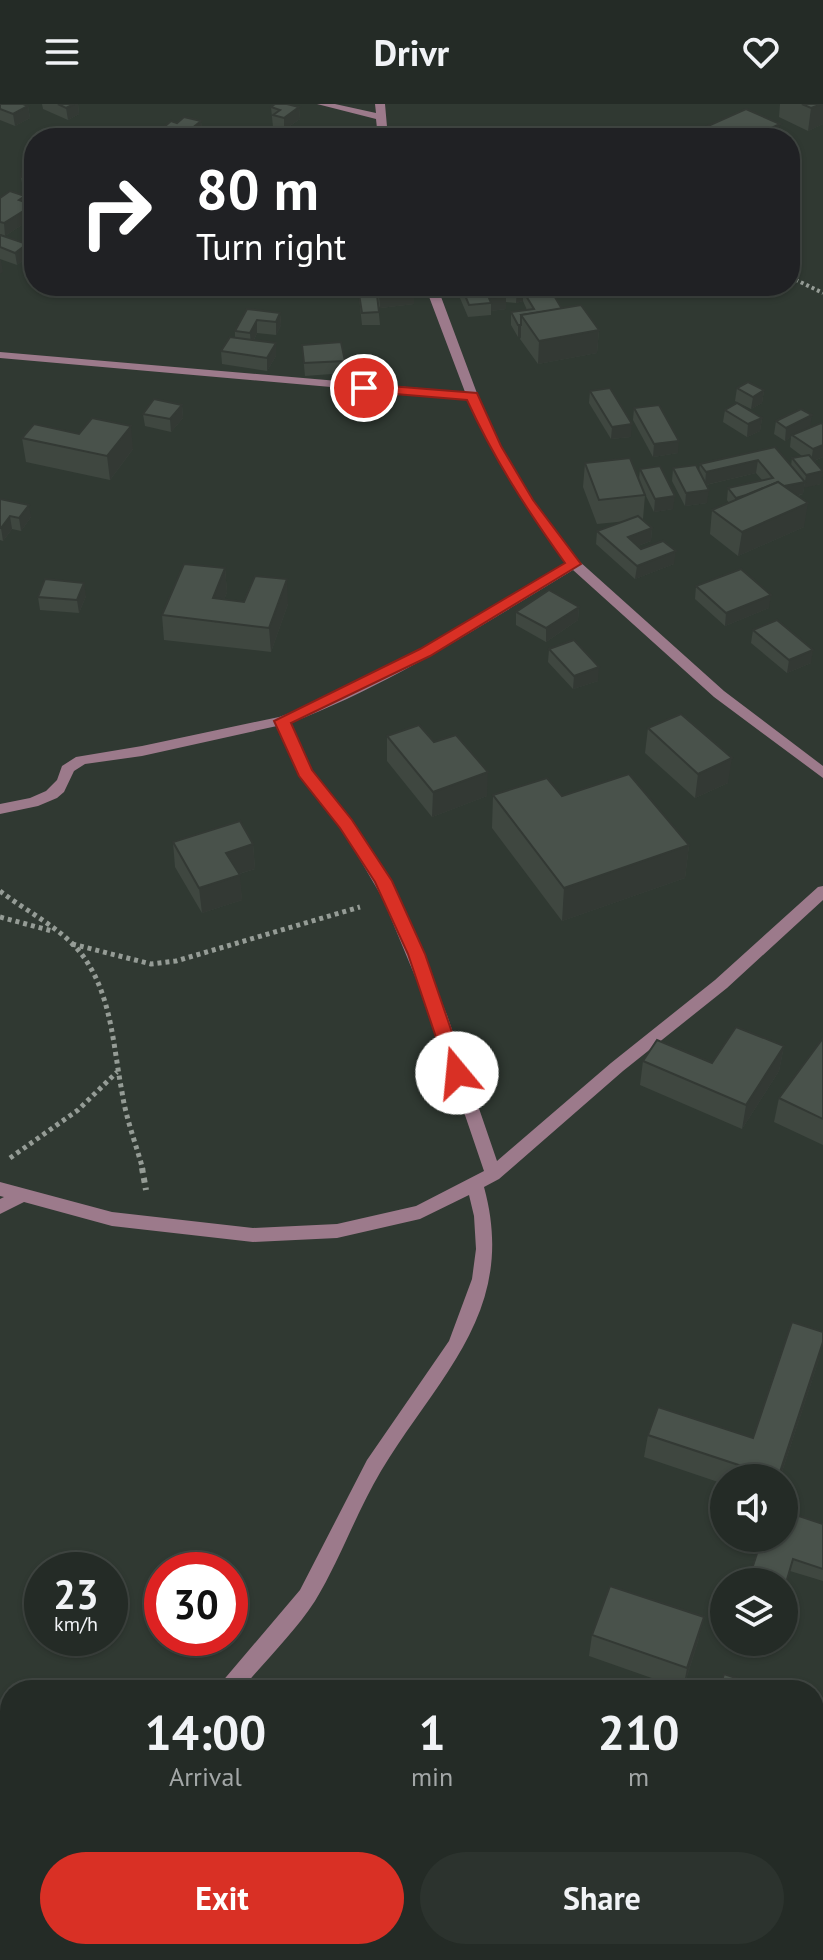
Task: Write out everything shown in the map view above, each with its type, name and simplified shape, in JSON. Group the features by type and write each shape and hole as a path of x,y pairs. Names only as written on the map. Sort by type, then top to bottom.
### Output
{"street":[{"path":"322,104 380,117"},
{"path":"380,104 382,128"},
{"path":"435,296 472,396 495,446 527,501 574,564 719,694 823,773"},
{"path":"0,355 472,396"},
{"path":"0,809 40,800 55,793 63,786 67,769 81,760 142,751 282,721 311,710 425,653 574,564"},
{"path":"282,721 305,772 346,824 391,899 435,1003 493,1174"},
{"path":"0,1189 112,1219 253,1235 337,1231 420,1212 493,1174 617,1067 721,984 823,891"},
{"path":"236,1680 307,1596 374,1466 457,1344 481,1279 483,1264 483,1216 474,1183"},
{"path":"0,1207 21,1196"}],"path":[{"path":"800,282 823,293"},
{"path":"0,891 71,943 84,957 103,994 127,1116 143,1165 150,1223"},
{"path":"71,943 151,964 176,961 391,899"},
{"path":"0,917 57,932"},
{"path":"0,1165 78,1110 118,1072"}],"building":[{"path":"0,104 28,106 13,114 0,109"},
{"path":"275,104 299,107 284,118 273,115 280,110 271,107"},
{"path":"746,109 780,124 771,128 703,128"},
{"path":"184,117 201,121 192,128 163,128 171,121 177,123"},
{"path":"10,191 24,196 19,200 24,202 24,211 4,223 0,222 0,198"},
{"path":"0,235 24,243 15,253 0,247"},
{"path":"359,296 377,296 379,312 362,313"},
{"path":"465,296 506,296 489,298 491,303 469,305"},
{"path":"526,296 554,296 562,309 521,315 521,325 511,312 534,309"},
{"path":"581,305 599,330 539,341 521,315"},
{"path":"247,309 280,313 276,322 257,320 250,333 235,331"},
{"path":"230,337 276,343 267,358 221,351"},
{"path":"341,342 345,361 304,363 302,345"},
{"path":"748,382 764,390 753,397 737,388"},
{"path":"610,388 632,424 612,427 590,391"},
{"path":"154,399 182,405 170,419 143,414"},
{"path":"737,403 762,418 748,424 725,410"},
{"path":"659,405 679,441 654,444 634,408"},
{"path":"801,409 812,415 786,428 776,421"},
{"path":"92,418 131,426 107,456 22,438 34,424 79,434"},
{"path":"821,423 823,445 813,449 792,435"},
{"path":"775,447 805,482 784,486 778,482 736,498 728,488 773,478 758,460 706,472 700,464"},
{"path":"809,455 823,471 806,475 792,458"},
{"path":"630,458 645,495 599,500 585,463"},
{"path":"696,465 709,490 686,493 673,468"},
{"path":"660,466 675,496 655,499 640,469"},
{"path":"778,482 808,503 742,532 712,510"},
{"path":"0,499 29,505 19,518 10,516 0,528"},
{"path":"638,516 652,528 628,537 641,549 663,541 676,551 637,566 597,531"},
{"path":"184,564 225,568 213,598 244,602 255,576 287,579 269,628 162,615"},
{"path":"741,569 771,595 726,613 696,586"},
{"path":"45,579 84,583 77,600 38,597"},
{"path":"549,590 579,607 546,628 516,612"},
{"path":"777,620 813,650 789,660 753,630"},
{"path":"574,640 599,667 574,676 549,649"},
{"path":"681,714 732,758 698,774 648,728"},
{"path":"419,725 434,742 456,735 488,772 433,792 387,736"},
{"path":"629,774 689,845 564,888 493,795 547,778 562,796"},
{"path":"240,821 253,844 226,853 240,875 199,888 173,842"},
{"path":"736,1027 784,1046 746,1105 643,1061 657,1040 712,1063"},
{"path":"823,1038 823,1119 779,1098"},
{"path":"792,1322 823,1332 823,1342 783,1464 736,1464 648,1435 658,1407 753,1438"},
{"path":"798,1516 823,1524 823,1569 793,1559 790,1568 752,1568 757,1552 798,1552"},
{"path":"610,1586 704,1617 687,1668 592,1635"},
{"path":"724,1674 742,1680 722,1680"}],"route":[{"path":"364,388 472,396 495,446 527,501 574,564 425,653 311,710 282,721 305,772 346,824 383,881 416,954 457,1073"}]}
